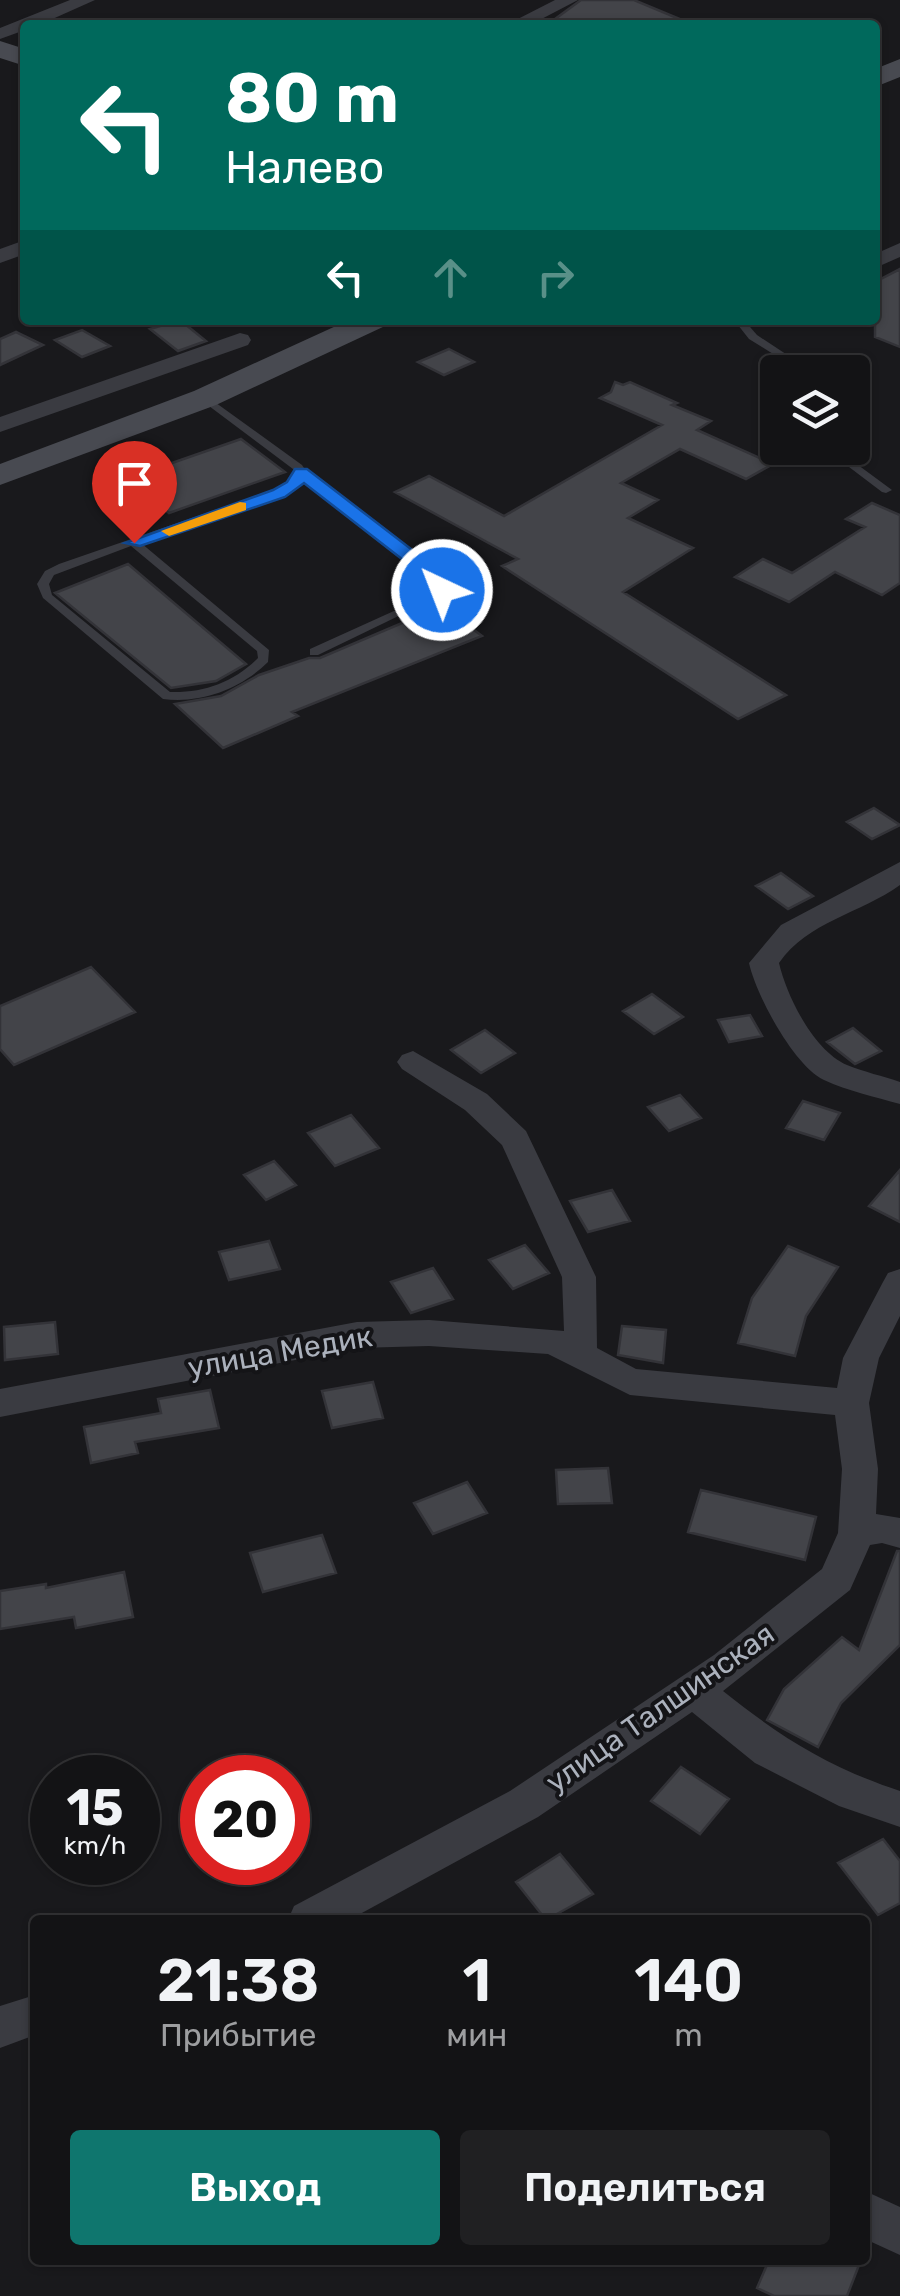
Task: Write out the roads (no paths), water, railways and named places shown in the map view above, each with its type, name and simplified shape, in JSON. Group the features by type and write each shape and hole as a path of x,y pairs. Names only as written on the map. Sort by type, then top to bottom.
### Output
{"main road":[{"path":"0,475 204,398 363,325"}],"street":[{"path":"35,20 86,0"},
{"path":"527,20 569,0"},
{"path":"0,426 240,340"},
{"path":"900,870 804,923 774,944 764,964 769,985 815,1060 834,1072 900,1093"},
{"path":"413,1062 476,1102 515,1140 579,1276 582,1328 578,1351"},
{"name":"улица Талшинская","path":"318,1915 524,1804 728,1667 836,1578 857,1533 860,1469 851,1403 861,1358 896,1296"},
{"name":"улица Медик","path":"0,1404 357,1335 486,1334 554,1340 630,1382 851,1403"},
{"path":"857,1533 882,1528 900,1532"},
{"path":"692,1690 768,1752 852,1793 900,1809"},
{"path":"0,2027 30,2018"},
{"path":"870,2217 900,2232"}],"lane":[{"path":"743,325 754,338 781,355"},
{"path":"204,398 444,582 442,590 432,598 314,652"},
{"path":"852,465 886,490"},
{"path":"134,543 263,650 264,660 256,669 203,694 167,696 46,596 44,578 49,572 134,543 279,494 294,486 301,473"}]}
